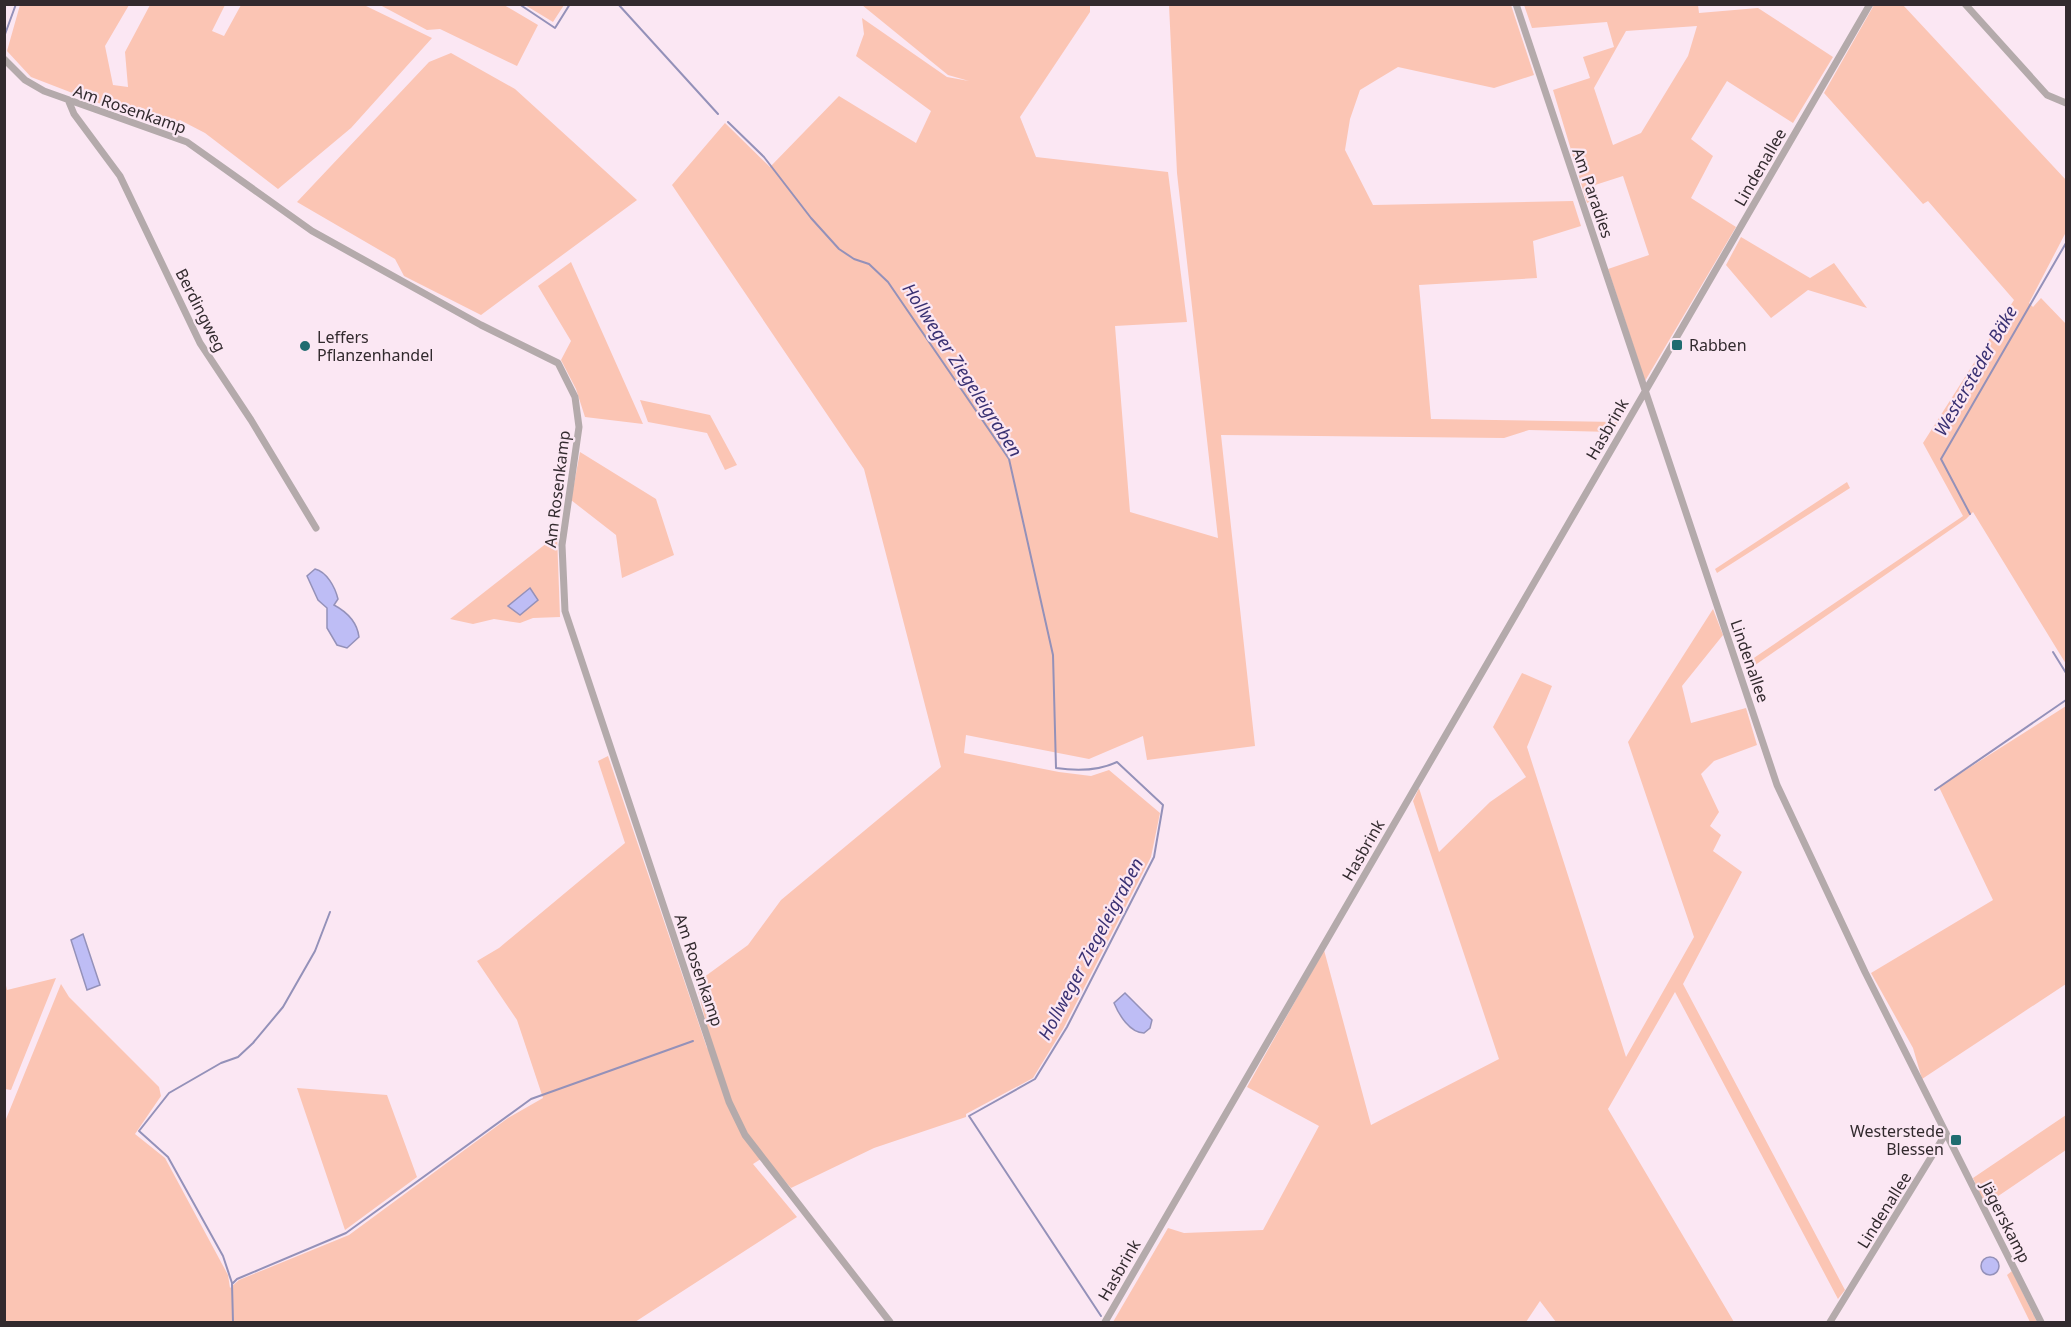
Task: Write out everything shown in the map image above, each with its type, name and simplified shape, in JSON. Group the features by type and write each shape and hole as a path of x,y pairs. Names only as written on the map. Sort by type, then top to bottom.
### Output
{"street":[{"name":"Am Paradies","path":"1516,4 1645,391"},
{"name":"Lindenallee","path":"1830,1323 1946,1133 1865,972 1777,785 1645,391 1870,4"},
{"path":"1965,4 2047,95 2067,103"},
{"name":"Am Rosenkamp","path":"4,59 25,80 69,102 187,142 312,231 481,325 535,349 558,363 575,397 579,427 562,545 565,611 729,1102 745,1135 890,1323"},
{"name":"Berdingweg","path":"69,102 74,114 120,176 200,343 251,420 316,528"},
{"name":"Hasbrink","path":"1105,1323 1645,391"},
{"name":"Jägerskamp","path":"1946,1133 2041,1323"}],"shaded area":[{"path":"20,5 129,5 105,46 113,85 128,87 125,52 150,5 225,5 212,31 224,36 241,5 364,5 432,38 351,128 278,189 205,133 180,120 170,126 101,104 31,77 7,51"},
{"path":"380,5 504,5 538,25 517,66 440,29 427,30"},
{"path":"525,5 564,5 553,22"},
{"path":"862,5 1090,5 1090,12 1020,117 1036,157 1168,172 1187,322 1115,326 1130,512 1218,538 1177,173 1169,5 1511,5 1534,75 1494,88 1398,67 1360,90 1350,119 1345,150 1373,205 1573,201 1581,226 1533,241 1537,278 1419,285 1431,419 1618,422 1613,432 1529,430 1504,438 1221,435 1255,746 1147,760 1143,736 1089,759 966,735 964,753 1091,776 1109,770 1160,813 1151,857 1063,1029 1033,1078 966,1114 966,1117 874,1148 791,1188 764,1157 753,1164 797,1217 635,1322 5,1322 4,1124 61,984 69,997 159,1087 161,1096 135,1134 165,1158 228,1275 230,1288 239,1280 349,1235 508,1118 543,1098 517,1020 477,961 499,948 625,843 598,761 608,756 707,1048 713,1051 696,983 748,945 781,900 941,767 864,469 672,185 725,123 770,167 839,96 916,143 931,111 856,56 864,34 862,18 947,77 969,81 948,75"},
{"path":"1524,5 1698,5 1699,13 1758,8 1833,57 1793,123 1727,81 1691,139 1713,156 1691,198 1736,227 1645,381 1608,269 1649,255 1623,176 1595,185 1599,199 1587,203 1553,90 1590,78 1583,57 1614,47 1607,22 1532,28","holes":["1697,26 1688,56 1641,133 1613,145 1594,88 1626,31"]},
{"path":"1874,5 1903,5 2066,180 2066,232 2029,303 2033,307 2041,298 2066,324 2066,664 1973,512 1748,670 1745,664 1963,516 1923,443 2014,300 1928,201 1923,204 1824,93"},
{"path":"451,53 515,89 637,200 481,315 404,276 395,259 297,202 429,62"},
{"path":"1741,237 1810,278 1834,263 1867,308 1808,290 1771,318 1726,265"},
{"path":"571,262 643,424 585,417 576,389 561,360 571,341 538,286"},
{"path":"640,400 710,415 737,465 725,470 707,433 648,422"},
{"path":"580,452 656,499 674,555 622,578 616,535 571,500"},
{"path":"1847,482 1850,488 1717,573 1715,569"},
{"path":"557,535 560,617 533,618 520,623 494,619 473,624 450,619"},
{"path":"1713,609 1723,635 1682,686 1691,723 1746,708 1757,745 1714,761 1701,774 1719,812 1710,826 1721,835 1713,851 1742,872 1683,984 1845,1290 1838,1299 1675,992 1608,1109 1734,1322 1556,1322 1540,1301 1526,1322 1113,1322 1168,1228 1184,1233 1263,1230 1319,1126 1247,1087 1324,950 1371,1125 1499,1059 1413,801 1419,788 1439,852 1490,802 1526,777 1493,727 1522,673 1552,686 1527,747 1626,1057 1694,937 1628,742"},
{"path":"2066,706 2066,984 1922,1079 1913,1048 1871,973 1993,900 1939,787"},
{"path":"4,977 7,990 56,978 11,1090 5,1089"},
{"path":"297,1088 387,1095 417,1177 345,1230"},
{"path":"2066,1115 2066,1150 1985,1205 1973,1178"},
{"path":"2012,1271 2037,1322 2030,1322 2007,1275"}],"water":[{"path":"315,569 323,573 333,585 338,599 334,605 347,614 356,626 359,637 347,648 337,645 327,628 327,608 318,600 307,576"},
{"path":"530,588 538,600 520,615 508,606"},
{"path":"83,934 100,985 87,990 71,940"},
{"path":"1125,993 1152,1020 1150,1028 1144,1033 1130,1027 1116,1008 1114,1003"},
{"path":"1990,1257 1996,1260 1999,1266 1996,1272 1990,1275 1984,1272 1981,1266 1984,1260"}],"waterway":[{"path":"4,37 16,4"},
{"name":"Hollweger Ziegeleigraben","path":"519,4 555,28 570,4"},
{"name":"Hollweger Ziegeleigraben","path":"618,4 718,114"},
{"name":"Hollweger Ziegeleigraben","path":"728,122 764,157 811,218 839,249 854,259 869,264 888,282 1009,459 1053,655 1056,768 1087,770 1117,762 1163,805 1154,857 1067,1027 1035,1079 969,1116 1101,1316"},
{"name":"Westersteder Bäke","path":"1970,514 1941,459 2066,243"},
{"path":"2053,652 2066,673"},
{"path":"1935,790 2066,700"},
{"path":"232,1283 223,1256 168,1157 139,1131 169,1093 221,1063 238,1057 253,1043 283,1007 315,951 330,912"},
{"path":"233,1322 232,1284 237,1279 346,1233 531,1099 693,1041"}],"place":[{"name":"Rabben","path":"1677,345"},
{"name":"Leffers Pflanzenhandel","path":"305,346"},
{"name":"Westerstede Blessen","path":"1956,1140"}]}
